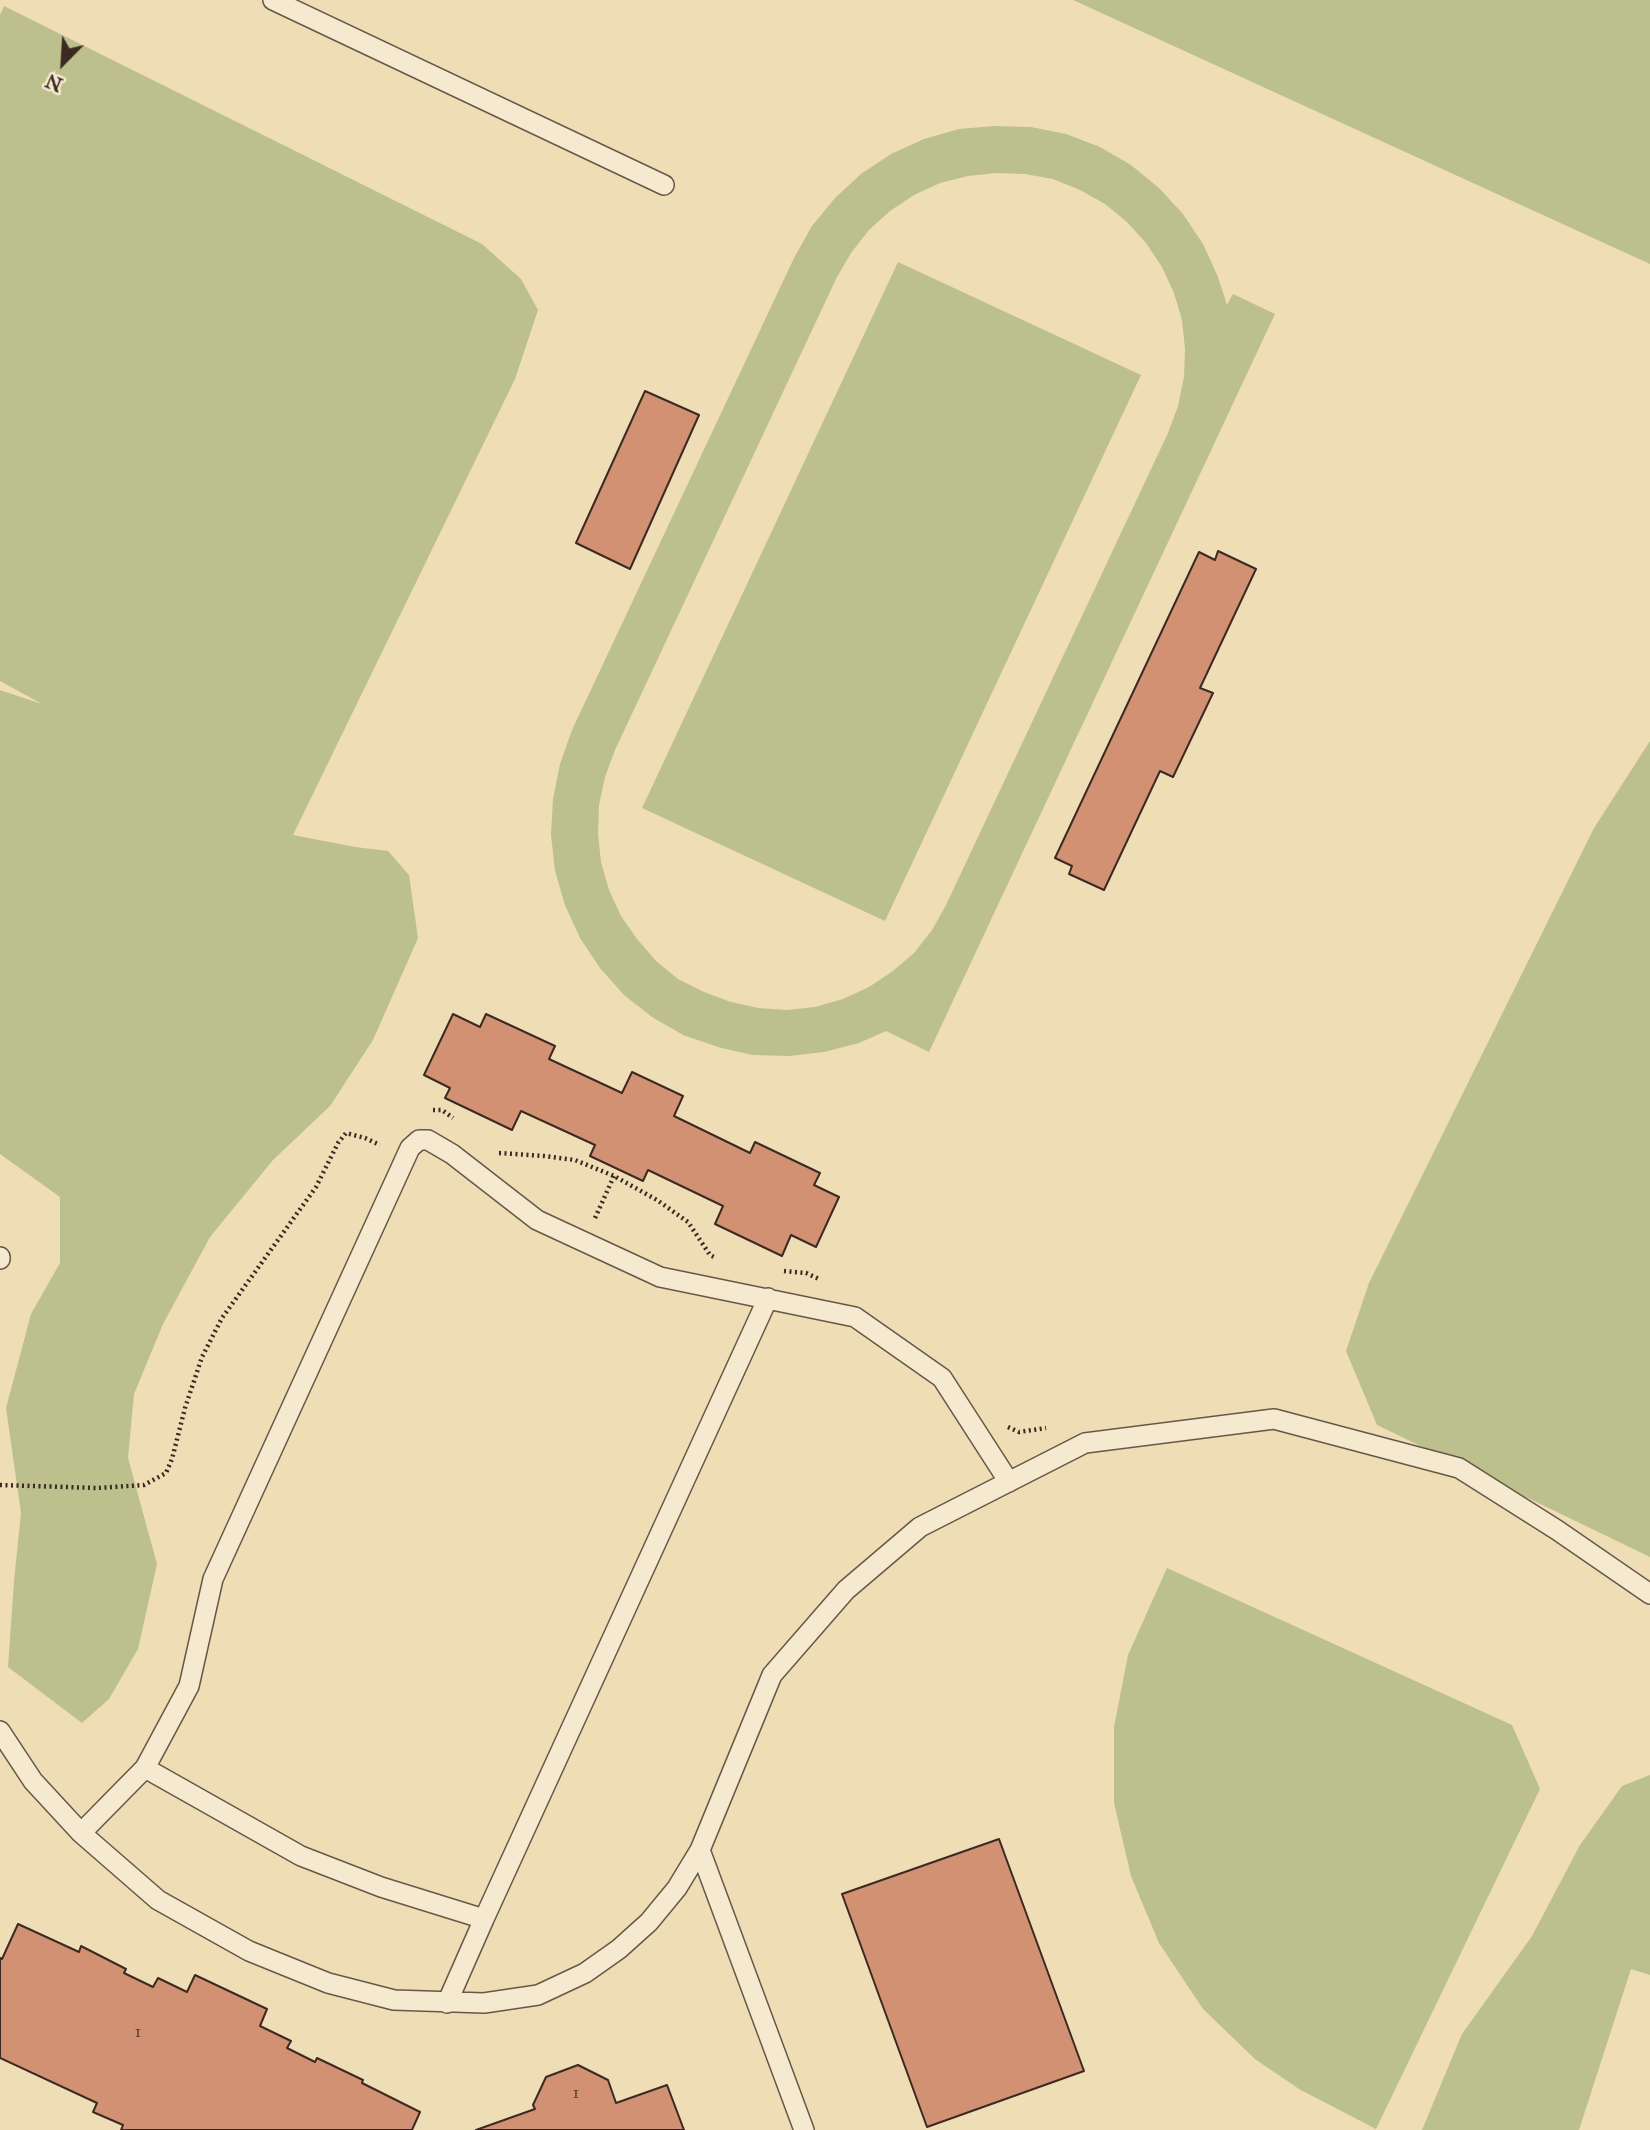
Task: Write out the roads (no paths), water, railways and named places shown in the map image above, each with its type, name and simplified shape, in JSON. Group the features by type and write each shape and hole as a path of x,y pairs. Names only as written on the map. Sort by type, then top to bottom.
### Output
{"lane":[{"path":"273,0 664,185"},
{"path":"81,1833 145,1768 189,1686 213,1579 410,1148 419,1140 428,1140 453,1154 537,1220 660,1277 855,1317 942,1378 1009,1482"},
{"path":"447,2003 768,1298"},
{"path":"0,1731 33,1781 81,1833 158,1900 249,1951 328,1983 394,2000 484,2004 537,1995 585,1973 619,1950 649,1922 677,1888 700,1850 772,1675 846,1591 920,1527 1085,1443 1274,1419 1459,1468 1557,1530 1650,1594"},
{"path":"145,1768 300,1856 381,1887 484,1919"},
{"path":"700,1850 804,2130"}]}
